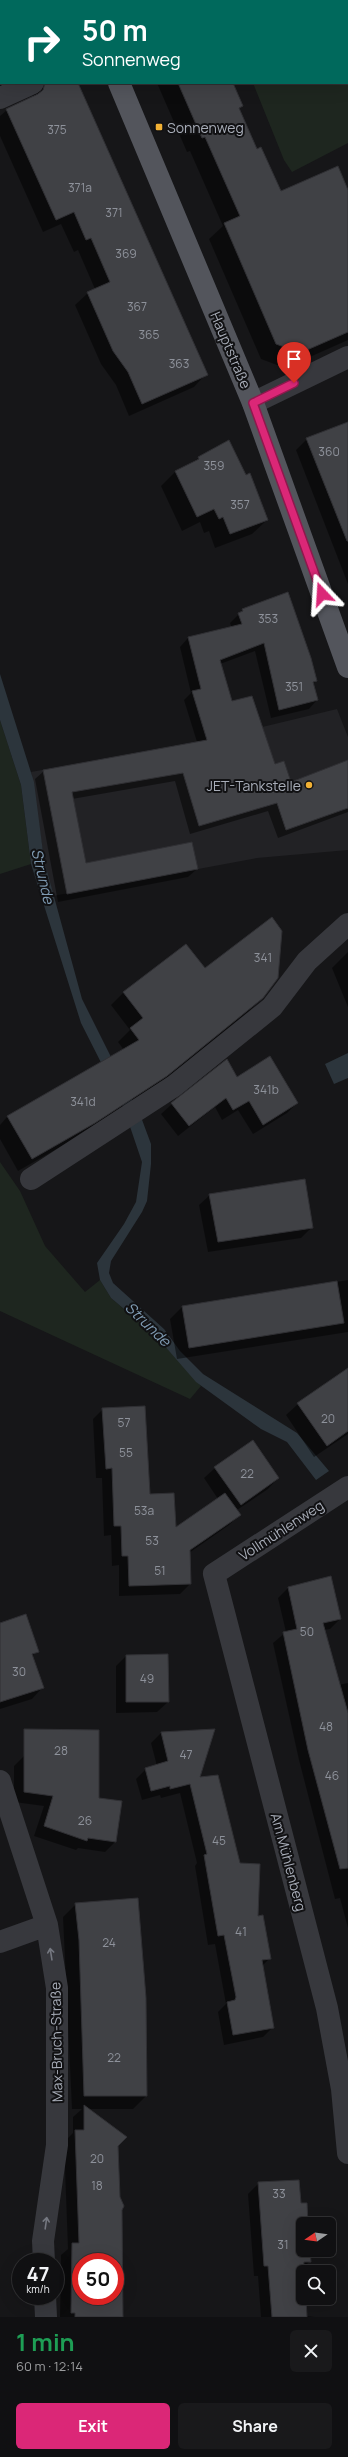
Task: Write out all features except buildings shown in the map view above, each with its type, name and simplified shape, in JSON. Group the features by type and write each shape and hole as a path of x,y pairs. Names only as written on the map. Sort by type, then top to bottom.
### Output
{"main road":[{"name":"Hauptstraße","path":"119,84 253,403 348,667"}],"street":[{"path":"0,98 31,84"},
{"path":"253,403 348,357"},
{"path":"31,1179 174,1086 266,1012 307,961 348,924"},
{"name":"Vollmühlenweg","path":"214,1574 348,1487"},
{"name":"Am Mühlenberg","path":"214,1574 326,2008 342,2089 348,2153"},
{"name":"Max-Bruch-Straße","path":"0,1781 47,1925 57,1988 57,2145 44,2241 44,2253"},
{"path":"0,1942 47,1925"},
{"path":"45,2305 46,2317"}],"shaded area":[{"path":"253,84 348,84 348,143 292,172 284,160"},
{"path":"337,709 348,737 348,850 257,858 53,896 44,860 31,772 217,738"},
{"path":"0,720 21,785 31,864 0,874"},
{"path":"0,1162 20,1191 45,1246 85,1292 100,1280 111,1298 156,1336 201,1386 190,1399 0,1311"}],"water":[{"name":"Strunde","path":"0,674 34,782 44,860 82,999 141,1117 151,1144 151,1164 147,1201 142,1212 111,1261 109,1273 113,1283 164,1329 180,1351 203,1374 297,1433 329,1471 316,1480 287,1442 261,1429 196,1382 156,1336 111,1298 100,1280 97,1263 124,1224 136,1202 142,1162 123,1106 81,1023 31,864 21,785 0,720"},
{"path":"348,1053 348,1078 334,1084 325,1064"}],"place":[{"name":"Sonnenweg","path":"159,127"},
{"name":"JET-Tankstelle","path":"309,785"}],"route":[{"path":"294,383 253,403 322,594"}]}
